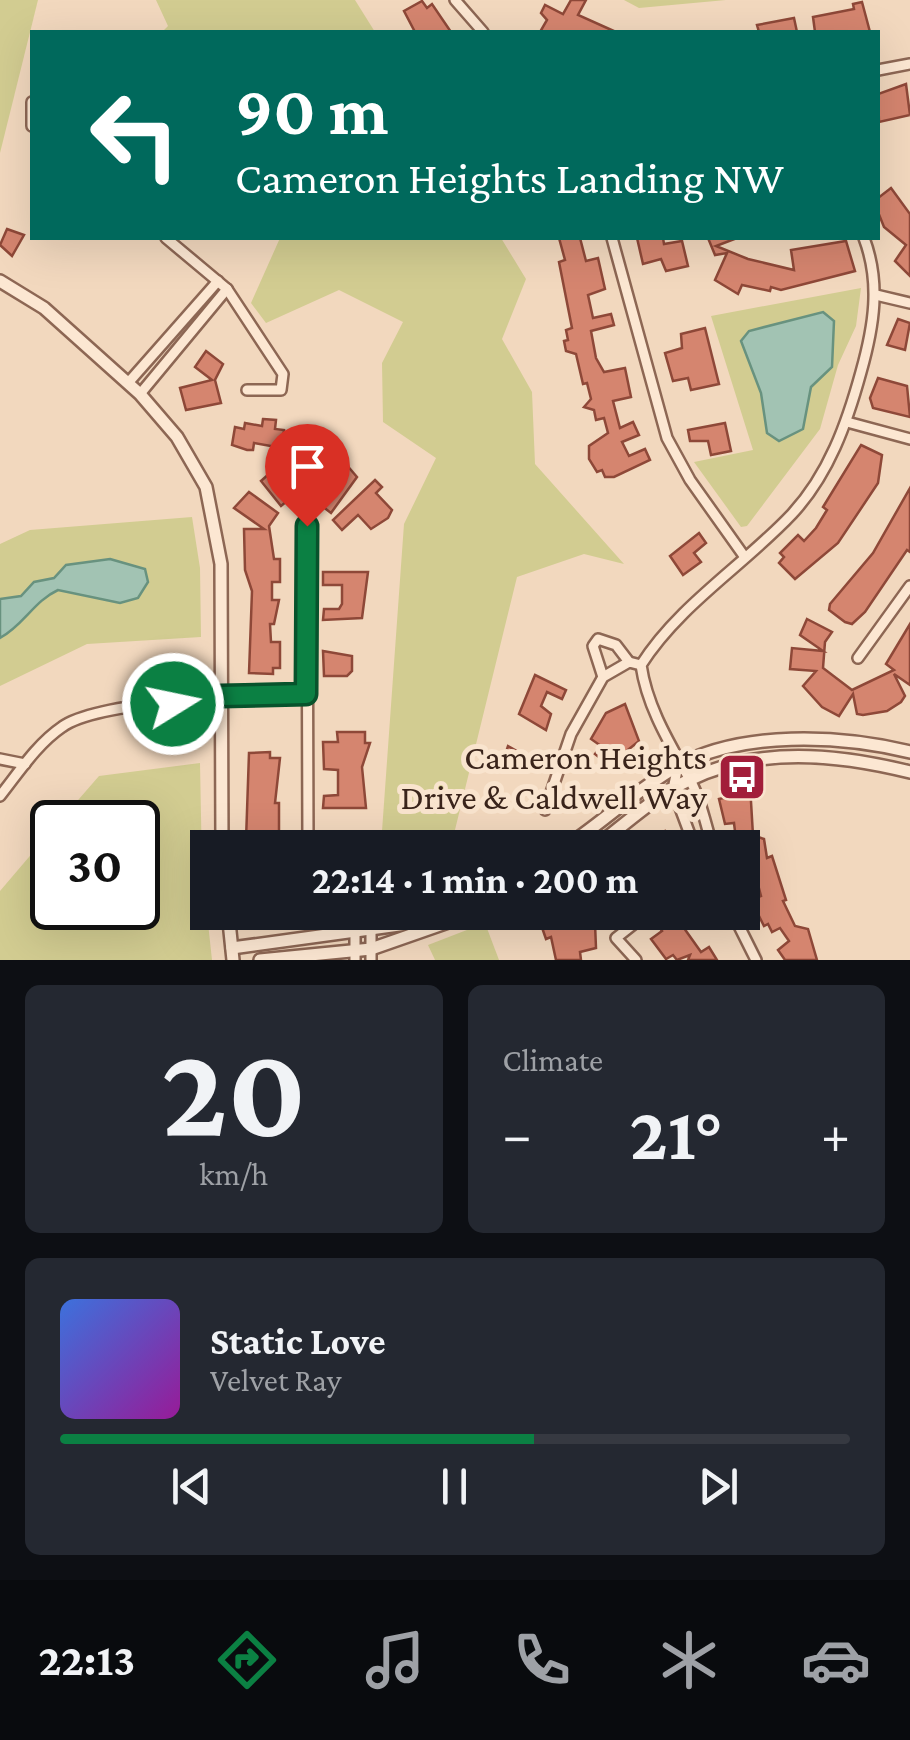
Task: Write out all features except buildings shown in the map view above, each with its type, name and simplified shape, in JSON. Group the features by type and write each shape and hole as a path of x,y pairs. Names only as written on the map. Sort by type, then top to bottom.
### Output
{"street":[{"path":"455,0 481,30"},
{"path":"880,70 910,64"},
{"path":"168,240 226,289 284,374 281,390 248,390"},
{"path":"613,240 667,438 683,470 744,556"},
{"path":"708,830 690,779 678,766 644,685 641,664 652,647 792,514 813,487 847,422 869,345 876,295 864,240"},
{"path":"0,281 44,308 140,394 188,453 214,514 221,564 222,830"},
{"path":"128,383 218,281"},
{"path":"140,394 226,289"},
{"path":"876,295 910,303"},
{"path":"847,422 910,439"},
{"path":"307,526 308,830"},
{"path":"858,658 910,586"},
{"path":"603,678 593,656 592,646 598,640 616,645 629,662"},
{"path":"545,810 572,734 603,678 629,662 641,664"},
{"path":"0,796 52,735 83,716 221,696 306,694"},
{"path":"589,830 678,766 739,746 838,742 910,752"},
{"path":"618,830 690,779 767,757 836,758 910,772"},
{"path":"0,759 26,764"},
{"path":"678,766 673,789 688,830"},
{"path":"232,954 371,930 371,954"},
{"path":"260,960 371,954 416,930"},
{"path":"626,930 616,938 636,960"},
{"path":"741,930 756,960"},
{"path":"355,932 355,955"}],"shaded area":[{"path":"0,0 38,0 30,30 0,153"},
{"path":"156,0 355,0 374,30 164,30 168,26"},
{"path":"624,0 726,0 639,8"},
{"path":"279,240 502,240 526,279 502,339 532,392 535,464 624,564 584,554 517,577 455,830 382,830 404,524 436,458 383,422 382,363 403,322 339,290 266,323 251,303"},
{"path":"861,288 856,326 838,365 820,429 747,526 741,527 694,462 753,450 711,316"},
{"path":"823,312 834,321 832,367 811,387 803,429 779,441 767,433 761,393 741,341 749,331"},
{"path":"192,517 200,568 201,637 87,644 0,686 0,544 30,530"},
{"path":"110,559 145,569 148,582 138,598 120,603 58,590 0,638 0,599 21,596 34,582 54,578 66,565"},
{"path":"200,763 201,830 190,830 190,930 209,930 212,960 0,960 0,891 30,856 30,930 160,930 160,800 78,800 99,776"},
{"path":"467,930 488,930 499,960 435,960 428,945"}],"place":[{"name":"Cameron Heights Drive & Caldwell Way","path":"742,777"}],"route":[{"path":"173,704 221,696 306,694 307,526"}]}
